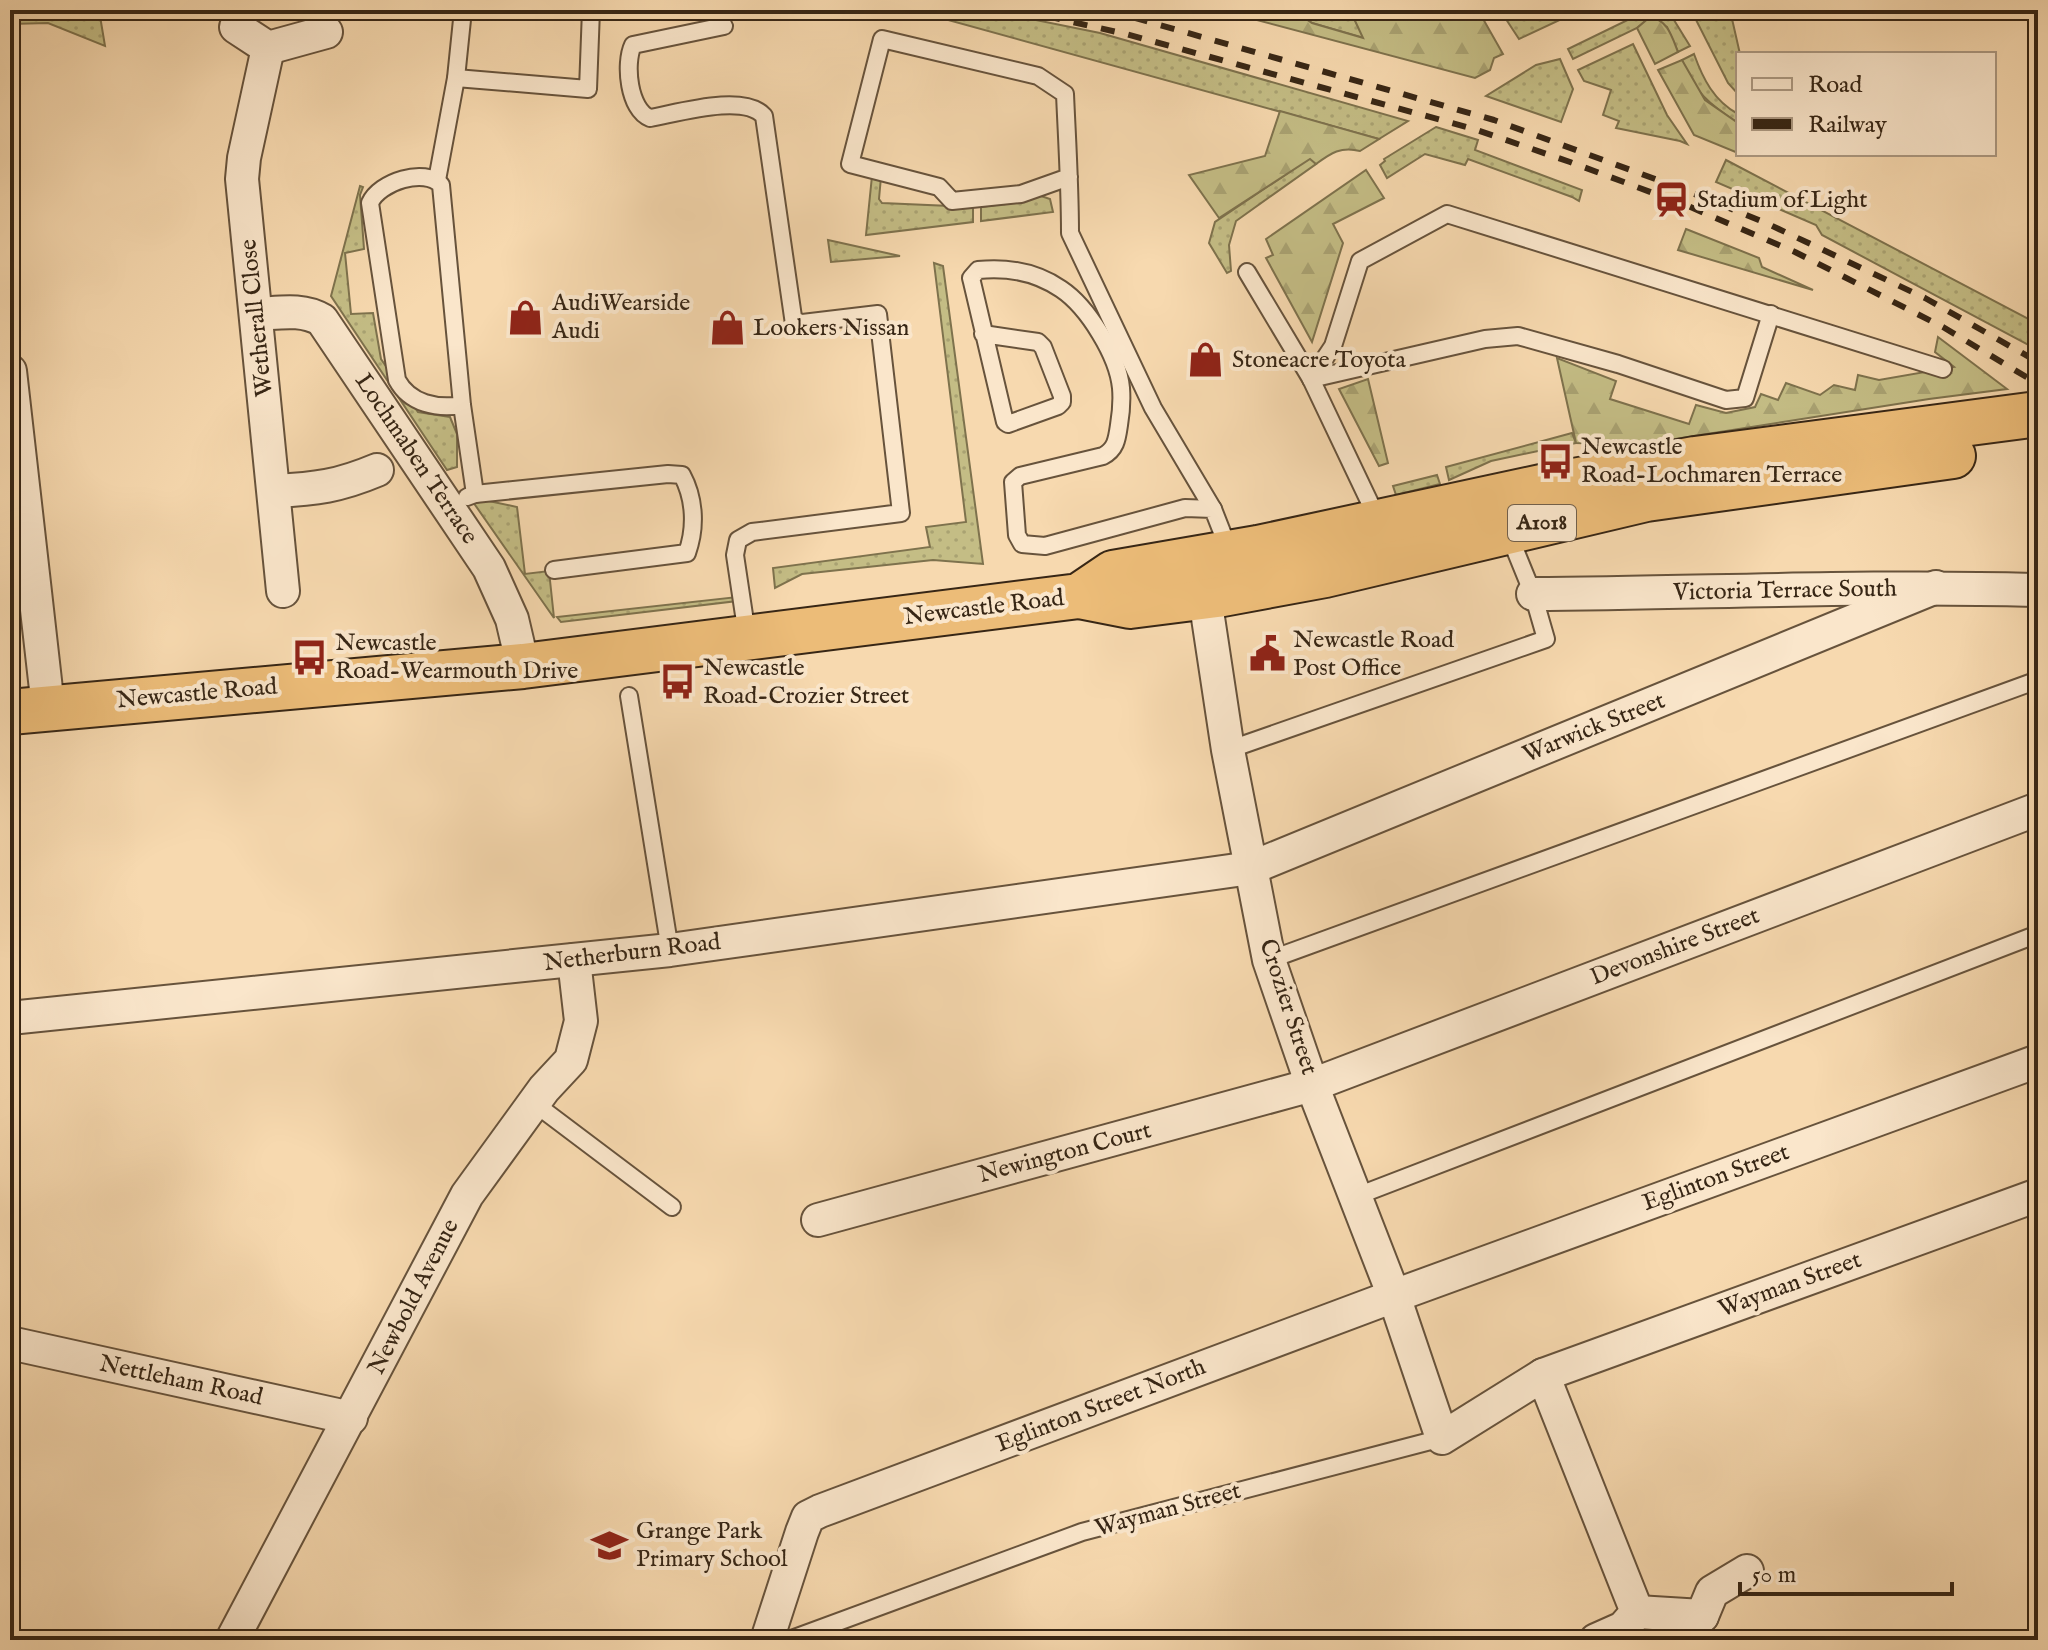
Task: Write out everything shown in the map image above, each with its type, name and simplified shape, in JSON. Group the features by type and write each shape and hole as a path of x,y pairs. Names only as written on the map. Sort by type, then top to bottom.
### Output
{"highway":[{"name":"A1018","path":"1224,574 1325,575 1384,540 1546,486 1695,459 2038,414"},
{"name":"A1018","path":"1384,540 1507,530 1646,499 2024,446"},
{"name":"Newcastle Road","path":"29,709 523,666 1079,596 1130,606 1224,574"}],"street":[{"path":"236,27 268,48 326,32"},
{"name":"Wetherall Close","path":"268,48 242,179 283,591"},
{"name":"Lochmaben Terrace","path":"257,314 297,312 313,314 322,320 462,500 512,619 523,666"},
{"path":"10,371 29,709"},
{"path":"275,491 342,484 377,470"},
{"name":"Crozier Street","path":"1224,574 1228,750 1269,960 1312,1085 1394,1296 1442,1438"},
{"name":"Victoria Terrace South","path":"1533,594 1936,587 2038,590"},
{"name":"Warwick Street","path":"1251,868 1936,587"},
{"name":"Devonshire Street","path":"1312,1085 2038,809"},
{"name":"Netherburn Road","path":"10,1018 670,950 1251,868"},
{"name":"Newbold Avenue","path":"232,1640 467,1195 534,1103 571,1060 581,1021 574,960"},
{"name":"Eglinton Street","path":"1394,1296 2038,1061"},
{"name":"Newington Court","path":"818,1220 1312,1085"},
{"name":"Wayman Street","path":"1442,1438 1543,1375 2038,1195"},
{"name":"Eglinton Street North","path":"767,1640 808,1517 1394,1296"},
{"name":"Nettleham Road","path":"10,1343 351,1418"},
{"path":"1543,1375 1637,1612"},
{"path":"1637,1612 1707,1628 1712,1592 1747,1571"},
{"path":"1596,1640 1623,1628 1637,1612"}],"lane":[{"path":"437,180 456,78 463,10"},
{"path":"456,78 588,89 591,10"},
{"path":"724,26 633,45 629,60 636,103 643,115 650,118 715,106 744,105 764,116 794,324 878,314 901,513 752,532 738,540 735,555 747,637"},
{"path":"1069,177 1021,194 952,201 939,187 850,164 882,39 1038,76 1065,94 1069,177 1070,233 1153,408 1213,509 1224,574"},
{"path":"462,405 443,408 424,403 402,390 397,380 370,203 377,191 396,180 429,178 441,185 462,405 462,500 668,474 682,475 688,486 693,532 687,553 554,570"},
{"path":"1311,379 1333,346 1360,261 1447,214 1943,369"},
{"path":"983,334 1033,340 1043,347 1062,396 1058,406 1011,423 1005,422 983,334 971,278 978,270 1016,270 1042,278 1063,290 1089,317 1103,340 1121,388 1117,438 1110,452 1016,478 1012,492 1017,535 1022,544 1045,546 1185,508 1213,509"},
{"path":"1247,272 1311,379 1384,540"},
{"path":"1311,379 1485,339 1518,336 1618,364 1726,400 1745,398 1771,314"},
{"path":"1228,750 1546,639 1533,594 1507,530"},
{"path":"1269,960 2038,680"},
{"path":"629,696 670,950"},
{"path":"1357,1196 2038,934"},
{"path":"534,1103 672,1207"},
{"name":"Wayman Street","path":"789,1640 1082,1532 1442,1438"}],"green space":[{"path":"10,10 99,10 105,46 48,23 10,24"},
{"path":"912,10 987,10 1100,33 1408,121 1379,139"},
{"path":"1219,10 1293,10 1312,23 1363,38 1350,10 1478,10 1503,54 1494,58 1490,70 1475,78"},
{"path":"1293,10 1350,10 1364,38 1312,23"},
{"path":"1500,10 1578,10 1579,11 1519,39"},
{"path":"1648,10 1669,12 1690,46 1678,52 1667,27 1650,17 1637,28 1573,59 1568,49"},
{"path":"1691,10 1730,10 1740,52 1736,52 1736,92 1728,83"},
{"path":"1650,17 1665,25 1678,52 1655,64 1637,28"},
{"path":"1633,44 1667,115 1687,144 1616,128 1619,121 1603,115 1611,90 1584,81 1578,70"},
{"path":"1694,54 1710,88 1722,103 1736,113 1736,122 1711,104 1692,81 1682,60"},
{"path":"1560,59 1573,89 1561,122 1486,96 1536,65"},
{"path":"1682,60 1705,100 1736,122 1736,152 1694,135 1658,70"},
{"path":"1280,111 1379,139 1360,151 1347,149 1336,152 1316,164 1310,159 1219,218 1189,175 1265,156"},
{"path":"1436,127 1478,140 1475,150 1582,190 1579,201 1468,159 1465,165 1425,154 1387,178 1380,165 1384,159"},
{"path":"1310,158 1316,164 1236,221 1229,245 1231,271 1227,273 1209,243 1215,222"},
{"path":"1726,160 2038,324 2038,350 1822,235 1816,225 1716,182"},
{"path":"1366,170 1384,198 1333,224 1343,243 1312,342 1266,258 1273,255 1266,239"},
{"path":"872,176 881,177 879,199 882,203 973,207 973,222 866,235"},
{"path":"360,186 363,187 360,195 364,249 345,253 351,314 373,313 381,359 418,412 450,417 457,434 457,467 447,470 331,296"},
{"path":"1038,195 1050,199 1053,212 981,221 981,207 1025,201"},
{"path":"1686,229 1759,258 1762,267 1813,290 1678,250"},
{"path":"828,240 900,256 831,262"},
{"path":"934,263 943,266 983,564 933,560 802,574 775,588 773,568 930,547 926,527 966,522"},
{"path":"1938,337 2007,389 1637,445 1576,443 1557,358 1616,381 1610,399 1689,424 1696,405 1726,413 1755,407 1761,394 1778,400 1786,383 1820,395 1834,385 1855,390 1858,375 1879,380 1954,367 1935,352"},
{"path":"1368,379 1388,463 1379,466 1339,389"},
{"path":"1572,433 1576,443 1491,461 1449,480 1446,467"},
{"path":"1437,475 1440,484 1396,495 1393,486"},
{"path":"484,500 517,507 525,574 549,571 554,618 473,502"},
{"path":"737,597 737,601 561,622 557,617"}],"railway":[{"path":"1019,10 1126,34 1474,129 1570,162 1688,206 1795,252 1943,327 2038,384"},
{"path":"1107,10 1494,120 1677,187 1766,223 1925,298 2038,362"}],"place":[{"name":"Stadium of Light","path":"1671,200"},
{"name":"AudiWearside Audi","path":"526,317"},
{"name":"Lookers Nissan","path":"727,328"},
{"name":"Stoneacre Toyota","path":"1206,360"},
{"name":"Newcastle Road-Lochmaren Terrace","path":"1555,461"},
{"name":"Newcastle Road Post Office","path":"1267,654"},
{"name":"Newcastle Road-Wearmouth Drive","path":"309,657"},
{"name":"Newcastle Road-Crozier Street","path":"677,682"},
{"name":"Grange Park Primary School","path":"610,1545"}]}
